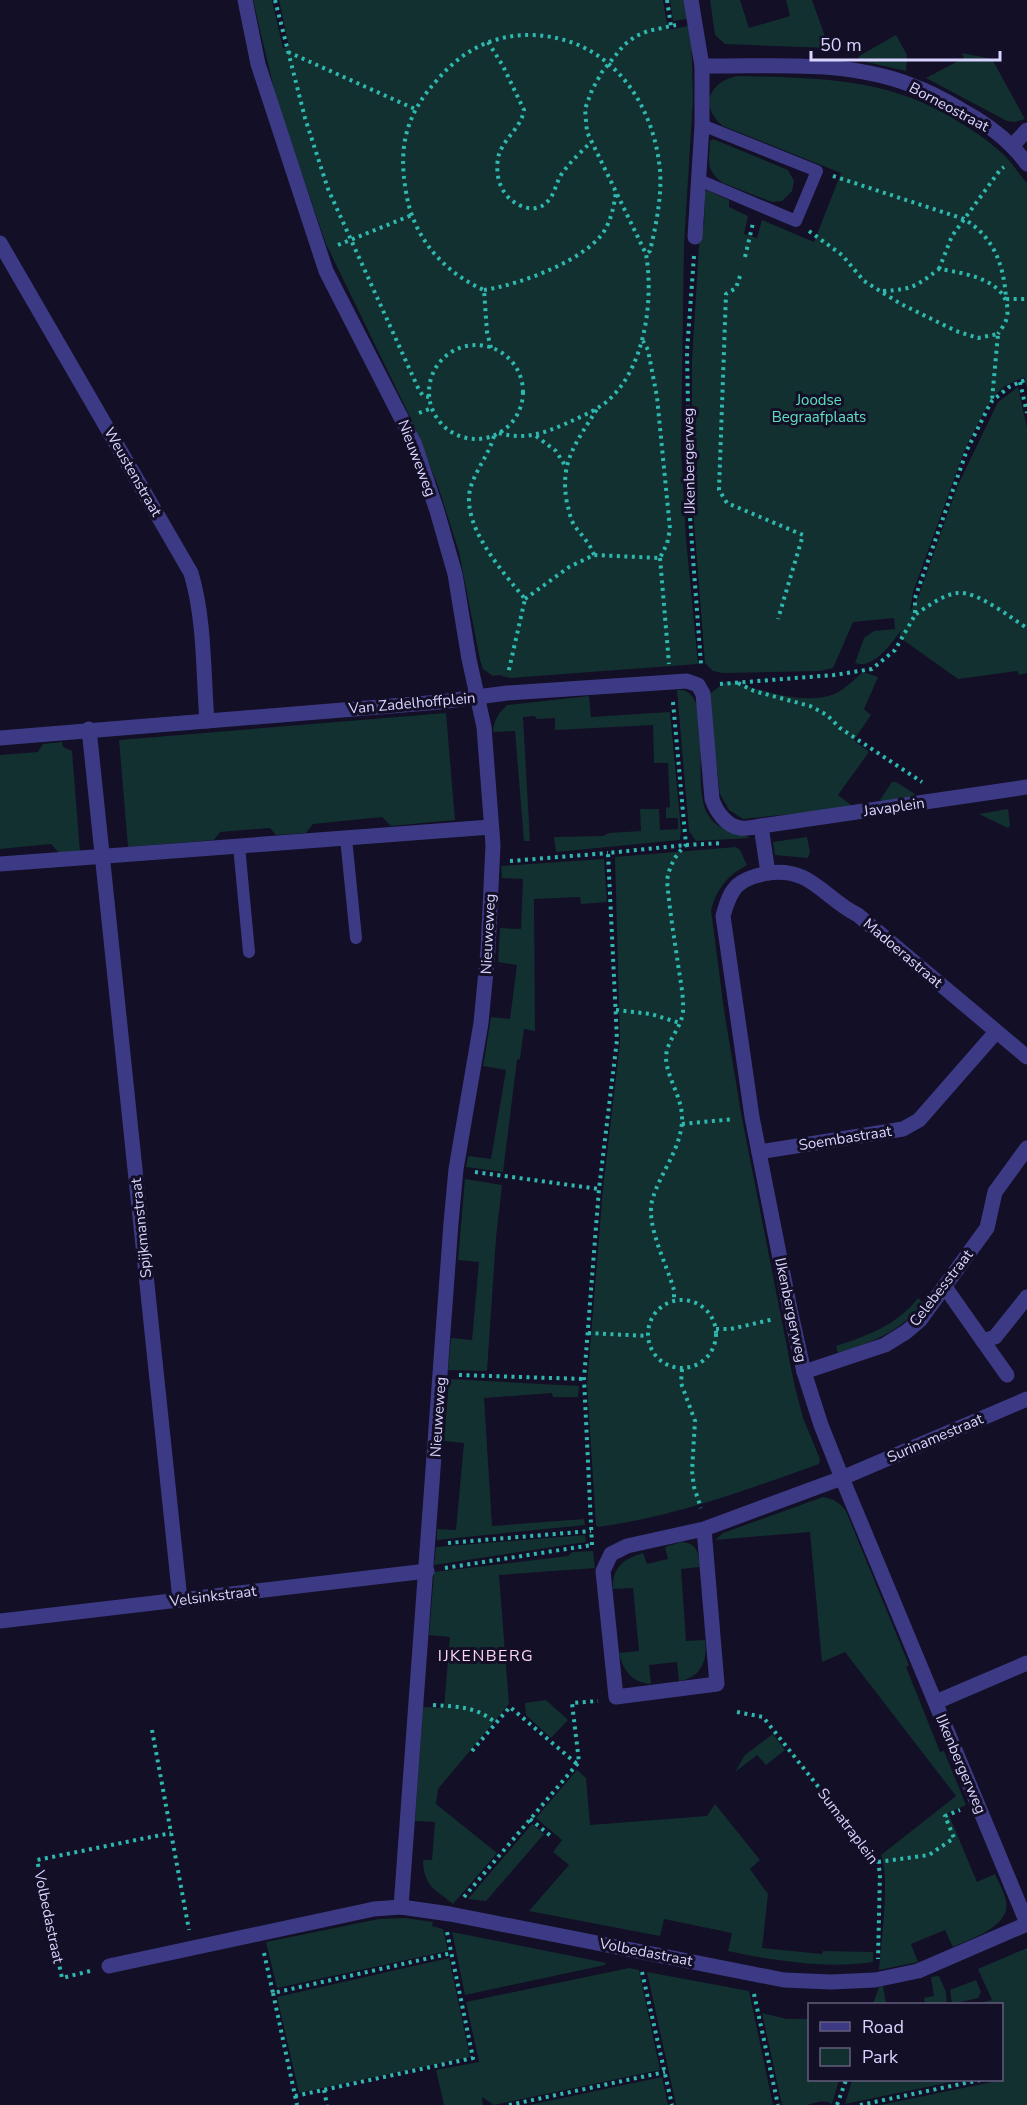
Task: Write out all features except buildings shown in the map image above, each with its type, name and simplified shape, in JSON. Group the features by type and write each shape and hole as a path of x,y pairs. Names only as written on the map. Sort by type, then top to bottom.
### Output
{"street":[{"name":"Nieuweweg","path":"244,0 258,64 326,272 415,445 437,511 455,574 484,727 492,863 488,950 481,1023 456,1169 401,1907"},
{"path":"691,0 702,66 702,125 695,237"},
{"name":"Borneostraat","path":"702,66 810,67 880,75 911,84 979,119 1020,155"},
{"path":"1020,155 1027,130"},
{"name":"Weustenstraat","path":"0,243 191,573 199,611 207,721"},
{"name":"Van Zadelhoffplein","path":"0,738 478,698 507,693 687,681 698,685"},
{"path":"698,685 703,694 712,799 716,809 730,823 739,828 760,826 768,873"},
{"path":"89,729 104,856"},
{"name":"Javaplein","path":"760,826 1027,787"},
{"path":"0,864 491,827"},
{"name":"Spijkmanstraat","path":"104,856 180,1600"},
{"name":"Madoerastraat","path":"768,873 782,871 806,877 844,909 858,915 1027,1058"},
{"name":"IJkenbergerweg","path":"768,873 748,877 736,887 728,898 723,916 759,1152 804,1372 821,1425 842,1478 1027,1924"},
{"name":"Soembastraat","path":"759,1152 903,1129 919,1120 996,1032"},
{"name":"Celebesstraat","path":"804,1372 885,1345 920,1320 987,1228 995,1192 1027,1148"},
{"path":"945,1287 1007,1375"},
{"path":"983,1341 995,1337 1027,1297"},
{"name":"Surinamestraat","path":"842,1478 1027,1399"},
{"path":"704,1529 717,1684 616,1697 603,1571 605,1562 611,1554 627,1546 704,1529 842,1478"},
{"name":"Velsinkstraat","path":"0,1621 427,1571"},
{"path":"936,1702 1027,1663"},
{"name":"Volbedastraat","path":"109,1966 374,1909 401,1907 450,1914 784,1980 831,1982 875,1980 918,1971 1027,1924"}],"lane":[{"path":"699,180 796,221 817,171 702,125"},
{"path":"346,838 356,938"},
{"path":"239,846 249,952"}],"path":[{"path":"275,0 304,118 328,189 419,390 423,396 429,397"},
{"path":"667,0 671,26"},
{"path":"594,555 569,514 564,479 566,467 581,434 597,408 618,389 637,356 643,341 649,271 646,254 587,132 585,109 592,90 609,62 624,45 636,36 695,22"},
{"path":"616,191 613,213 605,230 587,248 544,273 504,287 484,290 470,284 441,261 427,245 407,199 402,155 416,109 430,88 450,66 472,48 503,37 525,35 569,40 609,62 639,99 658,155 660,172 658,209 650,251 646,254"},
{"path":"488,42 524,110 519,125 499,155 497,177 506,195 523,208 541,207 553,195 562,173 591,142"},
{"path":"287,52 416,109"},
{"path":"881,291 908,289 921,283 939,269 952,236 964,219 1000,170 1020,155"},
{"path":"817,171 964,219 979,228 996,253 1005,277 1007,318 998,334 992,401 967,450 915,597 915,615"},
{"path":"745,257 758,205"},
{"path":"320,252 412,214"},
{"path":"796,221 842,255 864,281 901,304 956,331 978,338 998,334"},
{"name":"IJkenbergerweg","path":"695,237 687,351 690,518 701,675 698,685"},
{"path":"939,269 960,272 994,285 1006,299 1027,299"},
{"path":"740,276 736,288 726,294 719,490 727,503 803,536 778,619"},
{"path":"484,290 487,332 491,348"},
{"path":"507,693 507,681 525,599 569,567 594,555 660,558 667,544 669,519 657,397 648,350 643,341"},
{"path":"476,345 491,348 504,355 515,366 521,380 523,396 519,411 511,424 497,434 484,439 469,439 454,434 442,425 433,412 429,397 430,381 436,367 460,348 476,345"},
{"path":"992,401 1009,387 1027,379"},
{"path":"1020,382 1027,413"},
{"path":"497,434 519,438 535,435 597,408"},
{"path":"497,434 472,483 469,493 470,506 477,530 485,545 525,599"},
{"path":"535,435 556,451 566,467"},
{"path":"698,685 834,675 872,669 895,650 915,615 936,601 958,592 985,600 1027,628"},
{"path":"738,682 754,691 810,706 827,715 840,728 934,790 936,801"},
{"path":"492,863 686,845 762,842"},
{"path":"675,1301 674,1290 654,1228 651,1203 679,1137 682,1124 678,1095 666,1055 683,1011 667,880 677,853 686,845"},
{"path":"427,1571 591,1545 584,1379 599,1189 617,1040 608,854"},
{"path":"616,1010 651,1014 680,1023"},
{"path":"682,1124 753,1117"},
{"path":"456,1169 599,1189"},
{"path":"686,1300 706,1309 716,1329 716,1341 711,1352 694,1366 682,1369 663,1363 655,1356 648,1336 648,1327 657,1310 675,1301 686,1300"},
{"path":"716,1329 731,1329 791,1314"},
{"path":"588,1333 648,1336"},
{"path":"682,1369 681,1383 695,1421 692,1471 694,1487 701,1508"},
{"path":"441,1374 584,1379"},
{"path":"428,1545 591,1531"},
{"path":"295,2096 473,2058 447,1931 450,1914 579,1762 572,1704 616,1697"},
{"path":"416,1703 471,1709 483,1713 496,1724"},
{"path":"472,1751 510,1707 577,1764"},
{"name":"Sumatraplein","path":"737,1712 763,1717 878,1862 880,1874 875,1980"},
{"path":"152,1730 192,1948"},
{"path":"878,1862 929,1855 954,1838 945,1816 978,1804"},
{"path":"531,1819 552,1837"},
{"name":"Volbedastraat","path":"109,1966 62,1978 37,1860 171,1833"},
{"path":"259,1933 297,2105"},
{"path":"638,1950 672,2105"},
{"path":"273,1992 452,1953"},
{"path":"749,1972 778,2105"},
{"path":"509,2105 664,2072"},
{"path":"837,2105 845,2081"},
{"path":"860,2105 971,2081"},
{"path":"324,2090 327,2105"}],"green space":[{"path":"253,0 272,0 283,48 289,47 279,0 663,0 668,30 688,26 691,29 693,99 684,244 681,450 686,539 698,664 510,678 493,676 483,669 459,552 438,486 413,423 326,244 276,98"},
{"path":"670,0 684,0 687,19 673,21"},
{"path":"710,0 740,0 749,28 790,16 786,0 812,0 829,48 725,44 715,35"},
{"path":"896,35 907,55 906,71 858,60 859,56"},
{"path":"962,53 992,59 1025,119 1015,122 1007,121 926,78 964,58"},
{"name":"Joodse Begraafplaats","path":"737,76 852,83 906,96 933,107 984,138 1007,158 1027,183 1027,388 1024,377 1005,386 996,394 984,412 965,449 913,592 910,612 919,595 957,487 998,402 1018,387 1027,428 1027,673 1019,675 1017,671 958,679 899,637 901,630 875,659 869,663 855,663 864,638 874,631 895,629 894,618 853,622 833,668 820,671 723,673 713,671 705,663 692,496 692,360 700,230 704,226 705,192 707,190 729,200 729,207 748,216 744,234 757,238 762,220 814,242 841,173 723,126 711,111 710,96 720,84"},
{"path":"713,139 788,170 794,181 792,191 782,201 772,202 723,183 713,174 709,165 710,141"},
{"path":"863,672 878,677 864,709 871,715 854,740 869,752 838,795 851,805 849,808 743,819 729,810 720,794 708,695 727,681 791,697 817,698 838,692"},
{"path":"677,690 690,694 696,703 701,733 701,786 707,813 721,827 750,838 696,841 689,831"},
{"path":"589,696 591,717 670,712 680,840 556,852 554,837 603,836 609,833 641,831 640,809 659,809 660,830 678,829 678,818 666,818 666,808 670,807 668,763 654,763 653,725 555,730 555,718 536,719 535,716 523,717 530,841 524,841 515,731 493,732 495,721 507,705"},
{"path":"446,713 455,820 391,826 382,817 313,824 306,833 276,835 270,828 220,832 214,840 128,847 119,740"},
{"path":"62,742 63,747 72,751 80,852 60,854 51,844 0,849 0,755 38,752 43,744"},
{"path":"892,782 896,782 915,794 913,797 883,802 880,800"},
{"path":"1008,809 1010,826 1008,828 979,814"},
{"path":"807,837 810,852 808,858 775,855 773,842"},
{"path":"736,847 740,850 747,865 724,883 711,910 724,1010 741,1113 794,1383 803,1418 820,1459 819,1464 682,1510 598,1527 596,1525 587,1385 603,1188 620,1042 615,857"},
{"path":"604,859 607,902 581,904 580,897 534,899 535,1031 524,1029 520,1059 517,1060 503,1172 466,1167 468,1156 491,1159 506,1070 483,1066 491,1017 510,1019 517,965 498,962 500,928 521,929 523,879 502,878 501,866"},
{"path":"465,1179 502,1185 487,1371 448,1370 451,1338 472,1340 479,1262 458,1260"},
{"path":"918,1298 923,1303 905,1321 885,1335 838,1353 836,1346 881,1328 901,1315"},
{"path":"449,1379 579,1386 578,1397 553,1397 552,1393 484,1398 492,1526 584,1519 585,1525 437,1540 437,1529 456,1530 464,1443 444,1441"},
{"path":"823,1497 836,1501 846,1511 909,1665 906,1667 940,1752 944,1751 966,1805 948,1813 977,1882 995,1874 1006,1901 1003,1918 979,1936 953,1947 945,1930 911,1944 918,1962 879,1970 885,1894 884,1865 881,1855 956,1796 845,1652 822,1662 810,1532 715,1540 723,1533"},
{"path":"585,1535 586,1542 434,1565 436,1547"},
{"path":"681,1542 691,1544 699,1557 700,1567 681,1569 686,1641 705,1640 704,1661 693,1676 679,1681 677,1662 649,1665 651,1684 644,1683 629,1675 619,1653 639,1651 633,1588 613,1589 613,1581 620,1565 630,1558 643,1553 647,1564 668,1559 665,1547"},
{"path":"593,1551 595,1568 499,1575 509,1704 438,1789 436,1804 497,1853 453,1904 431,1886 425,1876 423,1860 432,1860 435,1822 415,1821 423,1707 444,1708 450,1637 429,1635 434,1572"},
{"path":"546,1700 568,1720 551,1738 526,1715 525,1703"},
{"path":"773,1734 785,1750 766,1765 757,1755 735,1772 745,1755"},
{"path":"577,1770 586,1778 590,1825 707,1816 715,1804 760,1860 750,1869 768,1894 762,1948 822,1954 823,1951 873,1952 873,1962 837,1965 782,1961 728,1951 732,1933 664,1919 660,1936 529,1911 569,1865 553,1852 562,1840 536,1818"},
{"path":"532,1824 544,1834 486,1901 468,1899"},
{"path":"405,1918 433,1922 432,1926 443,1929 448,1951 277,1988 266,1942 379,1919"},
{"path":"452,1932 606,1963 465,1995"},
{"path":"1027,1948 1027,2105 880,2105 1003,2081 1003,2003 979,2003 992,2000 978,1969"},
{"path":"449,1958 470,2057 299,2093 277,1997"},
{"path":"629,1968 639,1970 660,2070 494,2105 482,2097 483,2105 444,2105 436,2070 479,2062 466,2002"},
{"path":"647,1972 749,1991 773,2105 676,2105"},
{"path":"939,1976 946,1992 947,2003 925,2003 924,1998 934,1996 931,1977"},
{"path":"976,1980 981,1992 978,1998 952,2003 950,1990"},
{"path":"883,1986 886,2003 873,2003 879,1987"},
{"path":"762,2013 787,2019 808,2019 808,2081 839,2081 832,2104 822,2102 807,2105 782,2105"},
{"path":"662,2077 668,2105 529,2105"},
{"path":"852,2081 956,2081 845,2104"}],"district":[{"name":"IJKENBERG","path":"486,1656"}]}
